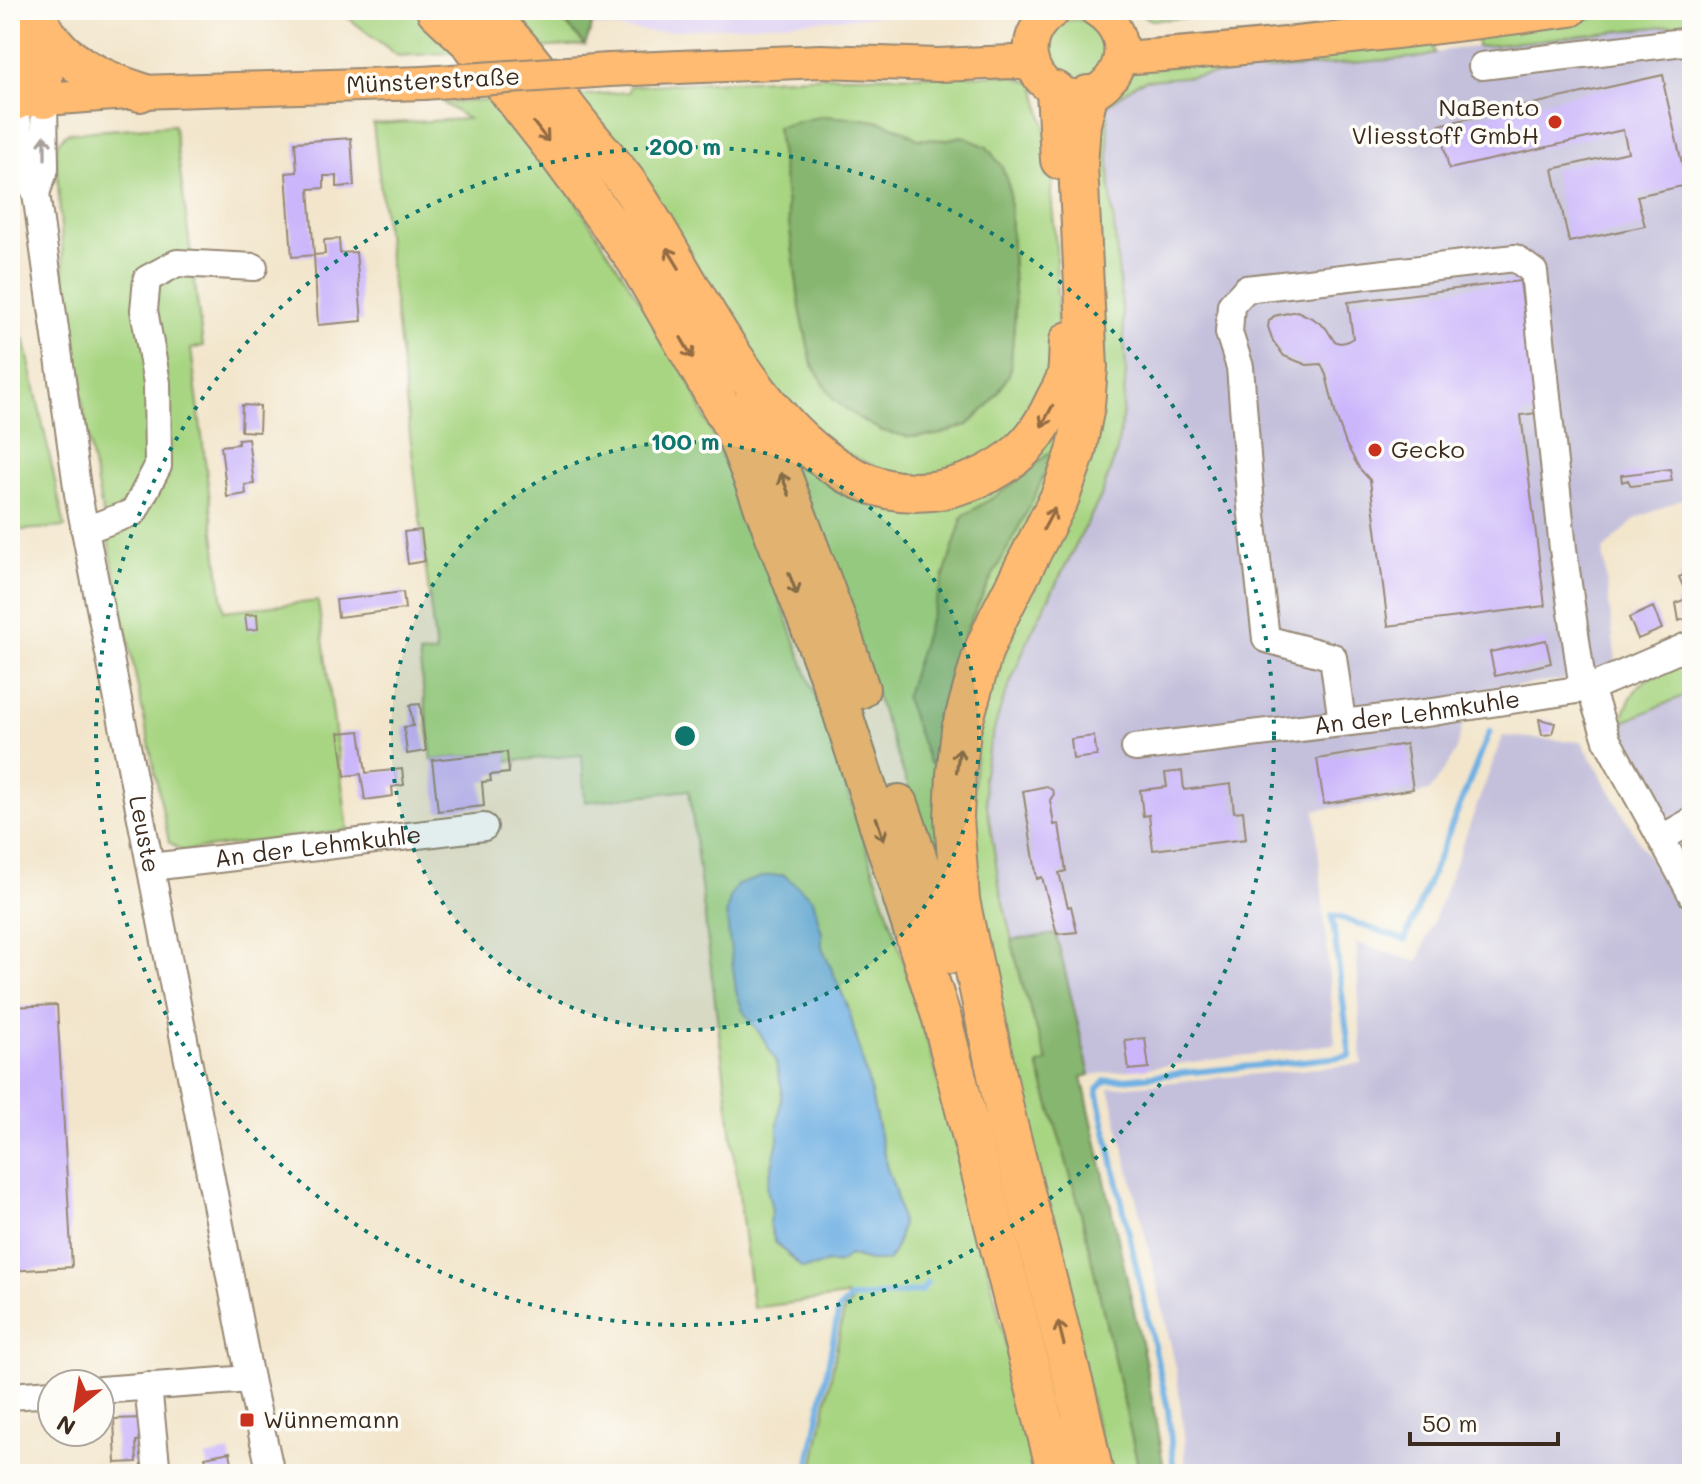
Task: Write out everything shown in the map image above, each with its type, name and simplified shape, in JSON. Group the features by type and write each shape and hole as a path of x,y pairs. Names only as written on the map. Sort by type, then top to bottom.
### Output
{"highway":[{"path":"436,10 471,43 636,260 733,427 839,702 942,1019 1057,1474"},
{"path":"481,10 515,44 632,191 743,373 785,425 806,446 854,477 882,487 912,492 942,489 972,481 1007,464 1044,423 1066,377 1071,318 1059,83"},
{"path":"30,18 63,53 79,65 107,82 140,92"},
{"path":"23,100 30,18"},
{"path":"1059,83 1081,124 1078,165 1088,367 1085,406 1076,452 1060,497 983,652 961,730 954,818 960,900 1005,1113 1094,1474"},
{"path":"743,373 841,632 1005,1113"}],"main road":[{"path":"1045,20 1030,53 1059,83 1100,89 1117,70 1120,48 1114,26 1096,10"},
{"path":"1120,48 1215,34 1335,38 1571,10"},
{"name":"Münsterstraße","path":"821,61 934,47 1010,43 1045,20"},
{"name":"Münsterstraße","path":"23,100 140,92 423,83 609,70 821,61 938,65 1012,62 1059,83"}],"street":[{"path":"1482,66 1692,41"},
{"name":"Leuste","path":"23,100 45,169 36,193 85,530 271,1474"},
{"path":"1342,722 1333,657 1266,639 1240,367 1229,333 1231,305 1246,289 1515,258 1534,272 1563,549 1586,688 1607,740 1692,895"},
{"path":"85,530 134,512 158,466 157,383 144,310 147,279 177,263 254,267"},
{"name":"An der Lehmkuhle","path":"1135,748 1433,712 1586,688 1692,644"},
{"path":"1662,838 1692,821"},
{"name":"An der Lehmkuhle","path":"151,867 484,827"},
{"path":"116,1389 250,1379"},
{"path":"148,1386 157,1474"},
{"path":"10,1396 36,1394"}],"shaded area":[{"path":"582,10 966,10 654,32 592,26"},
{"path":"1692,22 1692,495 1637,518 1603,550 1616,663 1583,677 1464,694 1464,719 1456,752 1431,790 1402,800 1315,810 1335,1044 1090,1075 1056,935 1011,940 983,779 1002,703 1030,635 1101,496 1116,454 1126,372 1110,184 1107,106 1136,84 1147,80 1423,57 1448,50"},
{"path":"1692,692 1692,866 1622,739 1621,723"},
{"path":"1503,736 1582,742 1692,934 1692,1474 1186,1474 1176,1368 1109,1088 1362,1064 1356,943 1418,962"}],"green space":[{"path":"338,10 554,10 585,45 398,56"},
{"path":"554,10 582,10 592,26 585,45"},
{"path":"1130,10 1356,10 1152,20"},
{"path":"1649,10 1692,10 1692,22 1477,47 1477,39 1486,33"},
{"path":"1076,19 1093,26 1108,52 1097,75 1074,84 1047,66 1044,42 1060,23"},
{"path":"1425,41 1433,44 1435,54 1147,80 1136,84 1107,106 1110,184 1126,372 1116,454 1101,496 1030,635 1002,703 983,779 1000,890 1024,990 1047,1061 1038,1065 1080,1208 1140,1474 1108,1474 968,879 980,692 1063,511 1086,125 1128,70"},
{"path":"1009,75 1035,84 1055,170 1051,192 1056,247 1058,341 1053,381 1000,455 907,481 808,436 573,96 629,92 630,86 830,76","holes":["855,118 882,122 918,139 944,140 962,136 1009,187 1015,313 1010,372 987,407 968,425 937,435 910,437 812,364 800,308 777,128"]},
{"path":"501,100 538,143 684,369 753,528 817,701 898,943 952,1125 1035,1474 812,1474 844,1310 851,1304 846,1296 753,1308 689,790 585,802 582,755 508,761 506,752 432,760 419,655 436,653 373,124 468,119 443,103"},
{"path":"822,116 882,122 918,139 944,140 962,136 987,147 1002,167 1009,187 1015,313 1010,372 987,407 968,425 937,435 910,437 882,431 834,400 812,364 800,308 777,127"},
{"path":"174,125 203,346 191,349 224,611 318,601 348,830 182,851 169,842 91,455 66,305 56,152 59,141 67,133"},
{"path":"24,338 65,527 10,531 10,340"},
{"path":"1074,417 1001,590 947,901 865,665 778,430 892,496"},
{"path":"1049,453 1053,456 1044,476 961,644 946,694 933,764 929,763 905,698 963,516 1005,490"},
{"path":"1692,659 1692,692 1621,723 1626,707 1639,686 1655,675"},
{"path":"1056,934 1090,1075 1082,1077 1145,1360 1165,1474 1140,1474 1080,1208 1038,1065 1047,1061 1011,940"}],"water":[{"path":"784,875 813,899 822,947 848,1007 902,1224 896,1247 888,1261 870,1261 848,1255 838,1263 826,1262 816,1267 802,1268 775,1242 769,1222 772,1210 767,1188 778,1140 782,1090 775,1059 743,1011 736,991 726,913 737,885 765,876"}],"building":[{"path":"1663,75 1687,185 1637,196 1645,226 1569,242 1553,169 1628,152 1623,130 1449,169 1439,125"},
{"path":"351,138 354,186 337,187 337,176 324,176 324,188 309,189 314,255 292,257 286,173 297,172 295,142"},
{"path":"339,239 340,253 356,252 362,321 318,325 314,255 325,254 324,240"},
{"path":"1520,281 1537,413 1521,415 1545,606 1388,626 1370,480 1359,468 1346,444 1321,364 1307,365 1284,356 1273,341 1269,321 1274,316 1297,311 1314,319 1326,328 1334,341 1340,343 1353,338 1348,302"},
{"path":"242,405 260,406 259,432 241,431"},
{"path":"248,438 254,484 245,485 246,494 227,497 221,446 238,444 238,439"},
{"path":"1670,469 1672,481 1631,486 1628,480 1622,482 1621,475"},
{"path":"421,530 425,561 408,564 404,532"},
{"path":"1692,571 1692,616 1679,621 1676,603 1688,598 1679,577"},
{"path":"403,592 405,609 338,617 336,600"},
{"path":"1653,607 1662,629 1638,639 1629,618"},
{"path":"257,614 258,629 247,630 245,615"},
{"path":"1546,640 1551,663 1495,676 1490,652"},
{"path":"420,704 426,751 407,754 404,727 413,726 410,705"},
{"path":"1539,719 1555,723 1552,734 1542,735"},
{"path":"360,731 366,773 402,769 404,785 392,787 393,796 365,800 361,774 345,776 339,733"},
{"path":"1094,736 1097,756 1073,759 1071,739"},
{"path":"1406,744 1413,789 1324,804 1317,759"},
{"path":"507,752 509,773 490,775 491,781 482,782 484,806 438,811 432,760"},
{"path":"1182,771 1184,790 1231,784 1234,812 1243,811 1246,839 1153,850 1149,815 1143,816 1140,790 1167,787 1165,773"},
{"path":"1047,786 1054,794 1050,800 1054,825 1059,824 1066,871 1059,873 1077,932 1057,934 1042,877 1037,879 1023,791"},
{"path":"57,1005 72,1267 10,1271 10,1007"},
{"path":"1145,1038 1149,1068 1129,1070 1125,1040"},
{"path":"142,1418 143,1441 136,1441 137,1462 116,1463 116,1419"},
{"path":"230,1452 234,1474 209,1474 205,1457"}],"waterway":[{"path":"1174,1474 1168,1409 1097,1090 1105,1081 1350,1056 1332,915 1405,940 1490,731"},
{"path":"807,1474 839,1309 850,1299 921,1291 927,1283"}],"place":[{"name":"NaBento Vliesstoff GmbH","path":"1555,122"},
{"name":"Gecko","path":"1375,450"},
{"name":"Wünnemann","path":"247,1420"}]}
